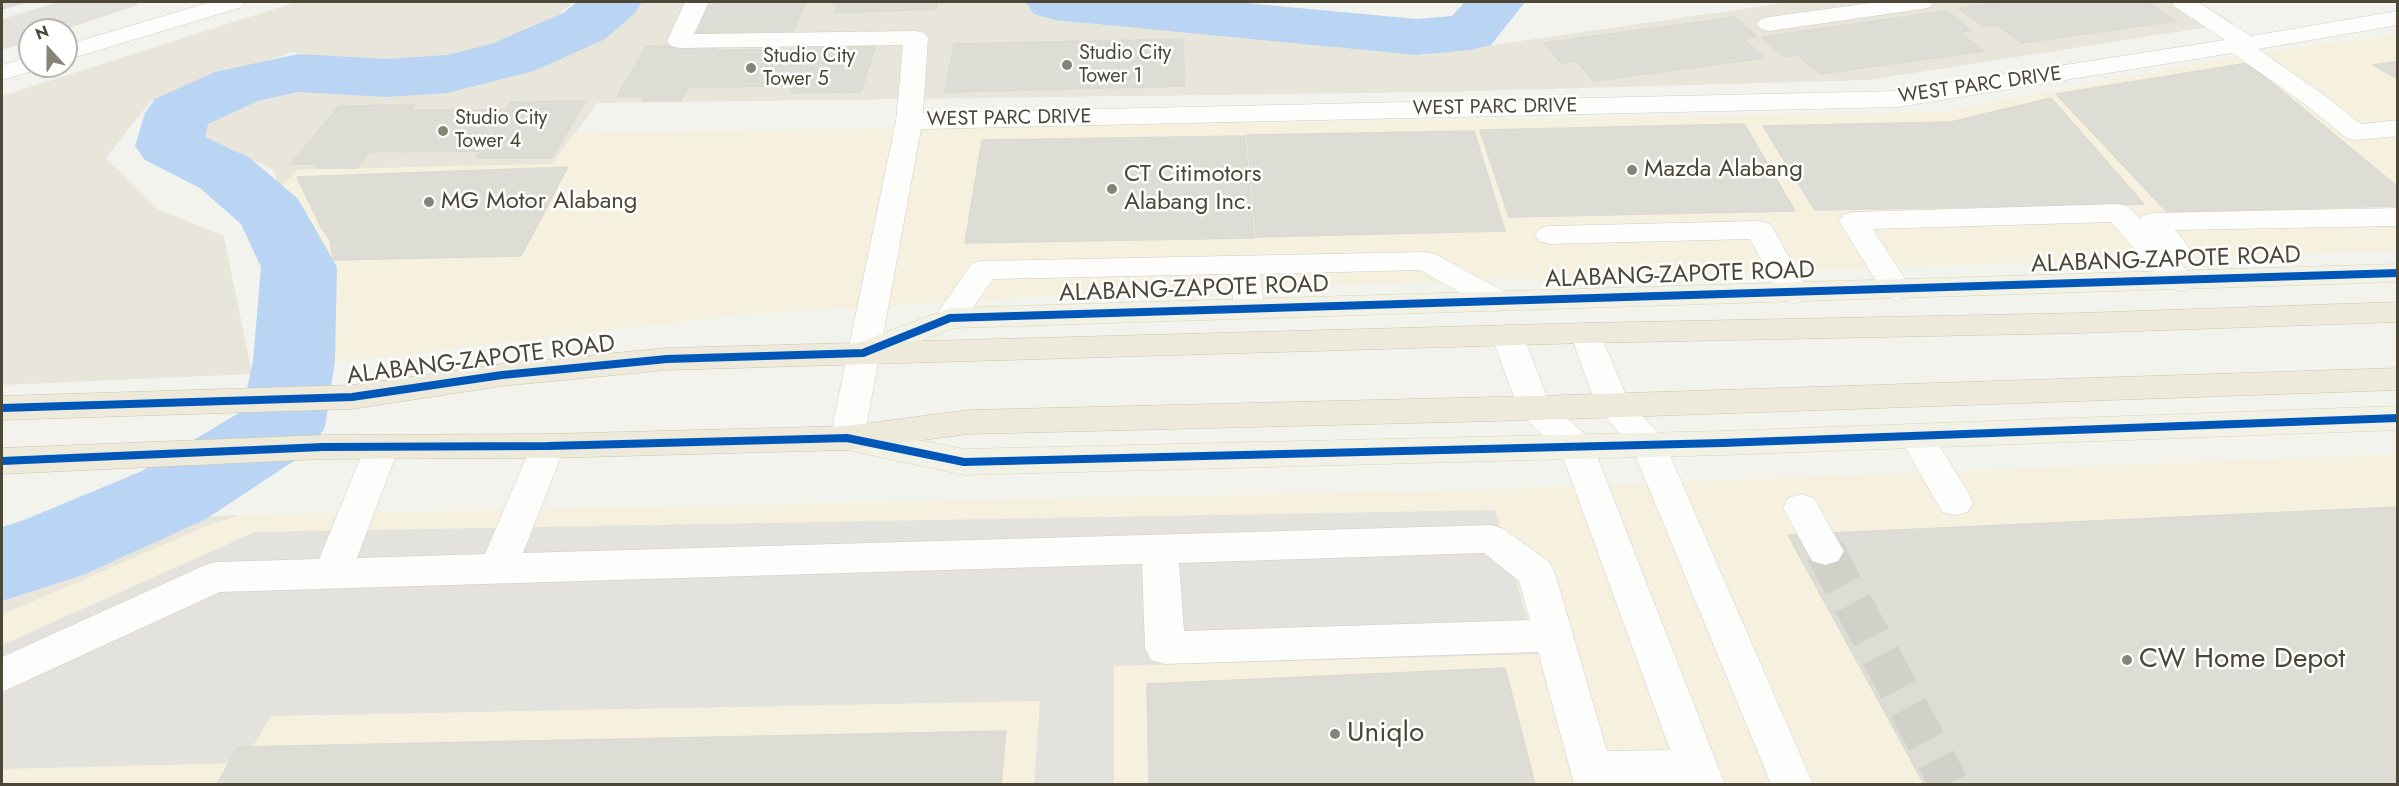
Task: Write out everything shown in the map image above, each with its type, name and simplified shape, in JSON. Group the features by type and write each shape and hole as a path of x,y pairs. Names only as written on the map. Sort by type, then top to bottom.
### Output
{"highway":[{"name":"ALABANG-ZAPOTE ROAD","path":"2,408 352,397 502,375 667,359 1586,333 2093,323 2397,312"},
{"path":"2,461 324,447 548,446 848,438 969,422 1535,408 2397,379"}],"main road":[{"name":"ALABANG-ZAPOTE ROAD","path":"863,353 950,318 2397,273"},
{"path":"848,438 964,462 1916,437 2397,418"}],"street":[{"path":"78,49 234,2"},
{"path":"697,2 679,42 916,38 909,121"},
{"path":"1769,24 1922,2"},
{"path":"2183,2 2355,132 2397,128"},
{"name":"WEST PARC DRIVE","path":"848,438 909,121 1898,99 2397,18"},
{"path":"2,73 18,68"},
{"path":"1897,290 1853,221 2119,213 2191,280"},
{"path":"2191,280 2152,222 2397,218"},
{"path":"1550,235 1760,230 1794,292"},
{"path":"950,318 968,295 983,270 1425,261 1498,301"},
{"path":"1244,266 1249,307"},
{"path":"1586,333 1613,405 1648,444 1792,784"},
{"path":"2,675 216,577 1491,539 1536,573 1593,778 1701,776 1576,446 1535,408 1507,335"},
{"path":"1916,437 1954,502"},
{"path":"498,568 548,446"},
{"path":"332,573 382,447"},
{"path":"1801,508 1824,551"},
{"path":"1160,549 1165,648 1552,635"}],"shaded area":[{"path":"59,2 135,2 138,5 78,25 78,18 18,18 18,45 2,50 2,19"},
{"path":"296,2 574,2 529,38 459,68 391,70 292,52 150,102 106,158 155,208 224,236 252,374 2,385 2,96 58,78 78,78 78,72"},
{"path":"637,2 1019,2 1272,30 1423,55 1791,2 2198,2 2234,23 1869,80 1440,92 597,103 553,164 297,170 280,189 273,169 200,137 196,125 201,109 226,96 255,88 290,83 427,82 492,71 595,29"},
{"path":"2397,35 2397,251 1103,293 740,315 321,364 332,283 322,241 280,189 297,170 552,164 574,133 1941,112 2249,54"},
{"path":"2397,454 2397,784 2,784 2,615 205,527 240,515 1462,490"},
{"path":"1495,510 1538,654 1114,666 1114,784 1034,784 1040,701 271,716 243,763 2,769 2,645 255,532"},
{"path":"240,515 205,527 2,615 2,527"}],"building":[{"path":"2,2 26,2 2,9"},
{"path":"715,2 806,2 793,31 696,33 702,22 695,22 702,6 713,6"},
{"path":"837,2 937,2 936,9 835,13"},
{"path":"2004,2 2159,2 2149,4 2176,21 2022,43 1997,25 1983,26 1958,8"},
{"path":"1947,11 1972,31 1960,33 1984,51 1820,74 1798,55 1784,57 1762,37"},
{"path":"1735,17 1757,37 1744,39 1764,58 1594,81 1576,61 1561,63 1544,43"},
{"name":"Studio City Tower 1","path":"1183,39 1185,86 945,92 954,44"},
{"name":"Studio City Tower 5","path":"877,42 861,92 790,93 792,86 688,87 681,101 642,101 644,97 617,97 646,46 717,45 715,50 805,49 807,43"},
{"path":"2398,61 2398,79 2373,65"},
{"path":"2248,63 2398,187 2398,206 2167,212 2056,94"},
{"path":"2051,98 2144,204 1815,210 1763,126 1951,122"},
{"name":"Studio City Tower 4","path":"585,101 552,158 476,158 480,151 369,152 357,168 316,168 319,164 291,164 339,106 415,105 410,110 506,110 511,102"},
{"name":"Mazda Alabang","path":"1744,124 1795,211 1509,217 1480,130"},
{"path":"1474,131 1505,231 1256,237 1247,135"},
{"name":"CT Citimotors Alabang Inc.","path":"1245,136 1254,238 965,243 982,140"},
{"name":"MG Motor Alabang","path":"568,167 521,256 333,260 330,240 321,227 297,177"},
{"name":"CW Home Depot","path":"2398,507 2398,784 1924,784 1788,535"},
{"name":"Uniqlo","path":"1505,668 1535,784 1149,784 1147,684"},
{"path":"1006,731 1001,784 217,784 238,747"}],"waterway":[{"path":"2,564 50,549 174,495 282,427 294,361 299,267 272,214 225,173 169,146 178,113 238,86 298,73 386,78 447,74 512,58 584,26 613,2"},
{"path":"1055,2 1417,37 1470,32 1496,2"}],"tunnel":[{"path":"1825,551 1949,784"}],"cycle path":[{"path":"2,408 352,397 502,375 667,359 863,353 950,318 2398,273"},
{"path":"2,461 323,447 548,446 847,438 964,462 1722,443 2398,418"}],"place":[{"name":"Studio City Tower 1","path":"1067,65"},
{"name":"Studio City Tower 5","path":"751,68"},
{"name":"Studio City Tower 4","path":"443,131"},
{"name":"Mazda Alabang","path":"1632,170"},
{"name":"CT Citimotors Alabang Inc.","path":"1112,189"},
{"name":"MG Motor Alabang","path":"429,202"},
{"name":"CW Home Depot","path":"2127,660"},
{"name":"Uniqlo","path":"1335,734"}]}
